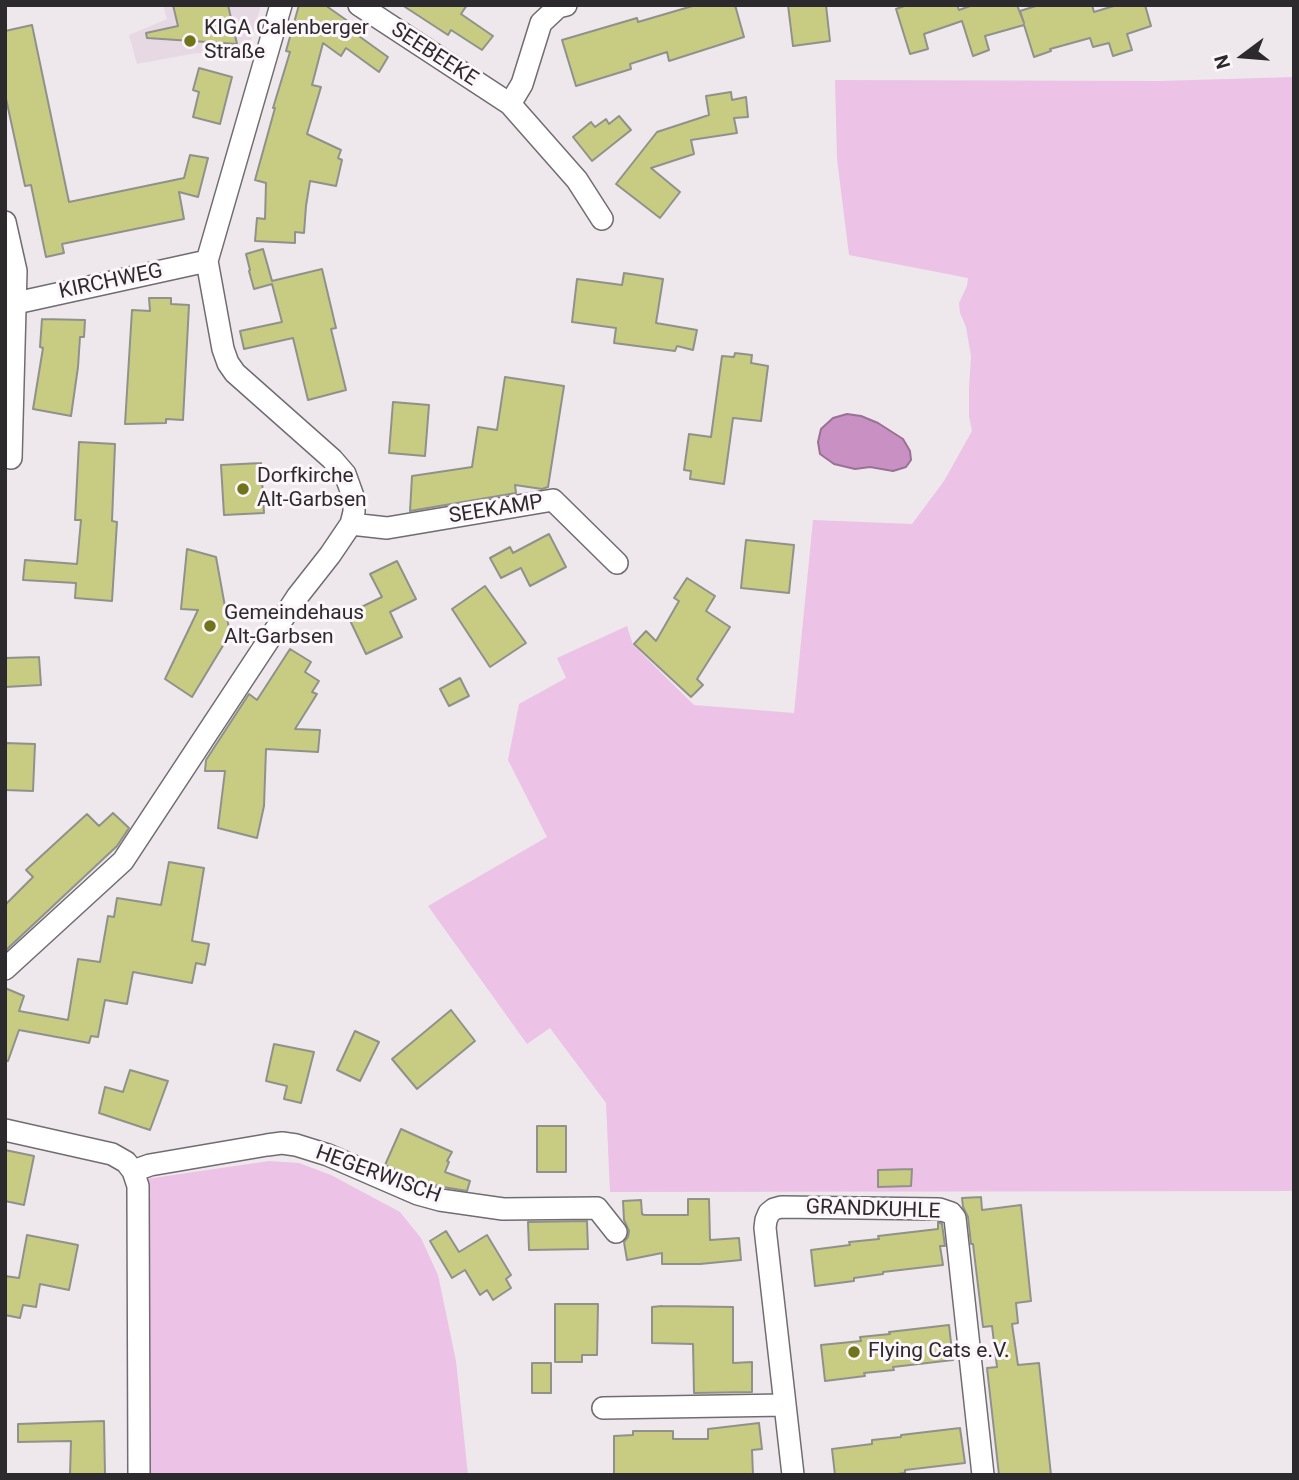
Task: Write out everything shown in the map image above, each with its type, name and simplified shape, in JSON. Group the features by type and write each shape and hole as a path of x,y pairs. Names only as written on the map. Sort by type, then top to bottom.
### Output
{"street":[{"path":"5,969 123,861 297,597 351,524 354,499 345,474 332,459 235,373 228,363 207,261 281,5"},
{"name":"SEEBEEKE","path":"359,5 510,104 577,180 602,219"},
{"path":"510,104 522,85 541,23 558,8 566,5"},
{"path":"5,222 16,271 11,302 11,458"},
{"name":"KIRCHWEG","path":"11,302 207,261"},
{"name":"SEEKAMP","path":"351,524 387,528 552,500 617,563"},
{"path":"5,1130 112,1154 126,1162 133,1171 138,1186 139,1475"},
{"name":"HEGERWISCH","path":"133,1171 150,1165 267,1145 296,1144 418,1194 440,1200 503,1209 597,1209 616,1232"},
{"name":"GRANDKUHLE","path":"793,1475 765,1228 769,1213 775,1209 790,1207 939,1209 951,1213 955,1218 983,1475"},
{"path":"603,1408 785,1405"}],"shaded area":[{"name":"KIGA Calenberger Straße","path":"163,5 261,5 249,48 191,54 137,64 129,35 167,19"},
{"path":"1294,77 1294,1191 610,1192 606,1103 550,1028 527,1044 428,906 547,837 508,760 519,704 566,678 557,658 627,626 633,645 694,705 794,713 813,520 912,524 944,481 972,431 969,416 971,356 959,303 968,278 849,255 837,159 835,80 1159,81"},
{"path":"847,414 878,423 903,439 910,451 911,460 906,467 893,471 870,467 855,469 834,464 820,454 818,442 821,429 833,418"},
{"path":"269,1161 299,1163 331,1175 400,1212 421,1238 438,1275 456,1361 468,1475 142,1475 146,1179"}],"building":[{"path":"173,5 228,5 237,44 147,38 146,33 178,26"},
{"path":"299,5 325,5 359,29 356,34 388,57 379,72 346,48 341,56 323,43 312,85 321,87 307,134 341,150 338,158 342,160 336,186 310,181 304,233 295,232 295,243 255,241 257,218 265,219 266,183 255,180 290,52 286,51"},
{"path":"402,5 467,5 461,14 493,36 482,50 451,30 448,35"},
{"path":"696,5 735,5 744,37 669,61 667,52 630,64 631,69 576,86 562,40 637,18 638,22"},
{"path":"788,5 826,5 830,41 793,46"},
{"path":"907,5 957,5 959,10 973,5 1017,5 1024,23 1020,11 1039,5 1092,5 1094,12 1117,5 1145,5 1151,26 1127,34 1132,50 1113,56 1109,43 1093,47 1090,38 1050,49 1051,51 1034,57 1024,25 985,36 989,50 973,56 962,21 924,34 928,49 910,54 896,9"},
{"path":"32,25 69,202 184,178 190,155 208,158 198,197 179,192 184,219 62,244 64,253 46,257 31,185 25,186 5,94 5,31"},
{"path":"199,68 232,77 220,124 193,117 199,92 193,90"},
{"path":"731,92 732,100 746,97 748,117 734,118 737,133 691,140 694,154 651,168 680,192 660,218 616,184 657,132 709,115 706,96"},
{"path":"619,116 631,130 592,161 573,137 591,122 595,127 606,119 609,124"},
{"path":"263,249 272,281 322,269 336,328 331,329 346,390 308,400 293,338 244,349 240,331 282,322 272,284 254,289 249,271 246,254"},
{"path":"624,273 663,279 656,323 697,330 693,350 677,346 675,351 614,343 616,328 572,322 577,279 622,285"},
{"path":"149,298 171,298 171,304 189,305 183,420 166,419 166,423 125,424 132,310 150,311"},
{"path":"42,319 85,320 84,337 80,337 71,416 33,409 43,348 40,347"},
{"path":"735,353 752,355 751,363 768,366 761,421 733,418 724,484 690,479 691,471 684,470 689,434 711,437 722,356 734,357"},
{"path":"505,377 564,386 548,487 542,489 515,485 516,493 410,511 412,476 472,467 478,427 497,430"},
{"path":"393,402 429,405 425,456 389,453"},
{"path":"79,442 115,444 112,521 117,522 112,601 75,598 76,583 23,580 25,560 77,564 81,520 75,520"},
{"name":"Dorfkirche Alt-Garbsen","path":"261,463 264,513 224,515 221,465"},
{"path":"549,534 566,567 530,586 521,568 501,578 490,558 510,547 513,553"},
{"path":"746,540 794,545 789,593 741,588"},
{"name":"Gemeindehaus Alt-Garbsen","path":"187,549 216,557 230,634 192,697 165,679 198,610 181,609"},
{"path":"397,561 416,599 390,612 402,637 366,654 347,614 382,597 370,574"},
{"path":"687,578 715,596 706,611 730,627 697,679 703,685 691,697 634,644 646,631 656,641 679,601 674,598"},
{"path":"485,586 526,643 490,667 452,609"},
{"path":"290,649 311,662 305,672 319,681 312,692 317,694 295,729 320,730 318,752 266,749 264,806 257,838 218,828 225,771 205,771 206,760 249,694 257,700"},
{"path":"39,657 41,685 5,687 5,658"},
{"path":"460,678 469,696 449,706 440,689"},
{"path":"5,743 35,744 33,791 5,790"},
{"path":"113,813 129,828 117,846 5,951 5,905 33,877 26,870 87,814 99,826"},
{"path":"169,862 204,868 192,941 209,944 205,965 196,963 192,983 133,972 127,1004 105,1000 98,1037 91,1036 89,1043 19,1030 8,1061 5,1061 5,988 24,996 19,1011 68,1020 78,959 100,962 108,916 114,917 117,898 161,905"},
{"path":"451,1010 475,1041 417,1089 392,1059"},
{"path":"355,1031 379,1042 360,1081 337,1070"},
{"path":"274,1044 314,1052 301,1103 284,1099 287,1086 266,1081"},
{"path":"130,1070 168,1081 150,1130 99,1113 105,1087 123,1092"},
{"path":"537,1126 566,1126 566,1172 537,1172"},
{"path":"401,1129 452,1152 445,1172 470,1181 467,1191 422,1182 385,1165"},
{"path":"5,1150 34,1156 24,1205 5,1201"},
{"path":"912,1169 911,1186 878,1187 878,1170"},
{"path":"981,1197 982,1210 1021,1205 1031,1301 1016,1303 1018,1323 1012,1324 1018,1365 1039,1363 1051,1475 999,1475 987,1368 997,1367 992,1326 983,1327 973,1244 962,1198"},
{"path":"688,1199 709,1199 710,1240 739,1238 741,1260 662,1264 662,1253 627,1260 624,1242 629,1231 624,1220 623,1201 641,1200 644,1215 688,1215"},
{"path":"587,1221 588,1249 529,1250 528,1222"},
{"path":"938,1222 942,1224 945,1246 940,1246 943,1265 883,1272 854,1278 854,1281 815,1286 811,1250 879,1239 878,1236 938,1229"},
{"path":"446,1231 459,1252 487,1235 511,1275 506,1279 511,1288 493,1300 487,1290 480,1295 465,1270 452,1278 430,1241"},
{"path":"27,1235 78,1245 69,1290 40,1284 36,1307 23,1305 20,1318 5,1315 5,1276 19,1278"},
{"path":"555,1304 598,1304 597,1355 582,1355 582,1362 555,1362"},
{"path":"652,1307 733,1307 733,1363 752,1362 752,1392 694,1393 693,1344 652,1343"},
{"path":"949,1325 953,1360 893,1367 894,1370 864,1373 865,1376 825,1381 821,1345 861,1341 860,1337 890,1334 889,1332"},
{"path":"532,1363 551,1363 551,1393 532,1393"},
{"path":"104,1421 105,1475 70,1475 71,1441 18,1442 18,1424"},
{"path":"759,1423 762,1449 752,1450 753,1475 614,1475 614,1436 633,1435 633,1431 673,1431 673,1439 708,1439 708,1429"},
{"path":"960,1428 965,1463 905,1470 905,1473 889,1475 835,1475 832,1449 872,1444 872,1440 901,1435"}],"place":[{"name":"KIGA Calenberger Straße","path":"190,41"},
{"name":"Dorfkirche Alt-Garbsen","path":"243,489"},
{"name":"Gemeindehaus Alt-Garbsen","path":"210,626"},
{"name":"Flying Cats e.V.","path":"854,1352"}]}
